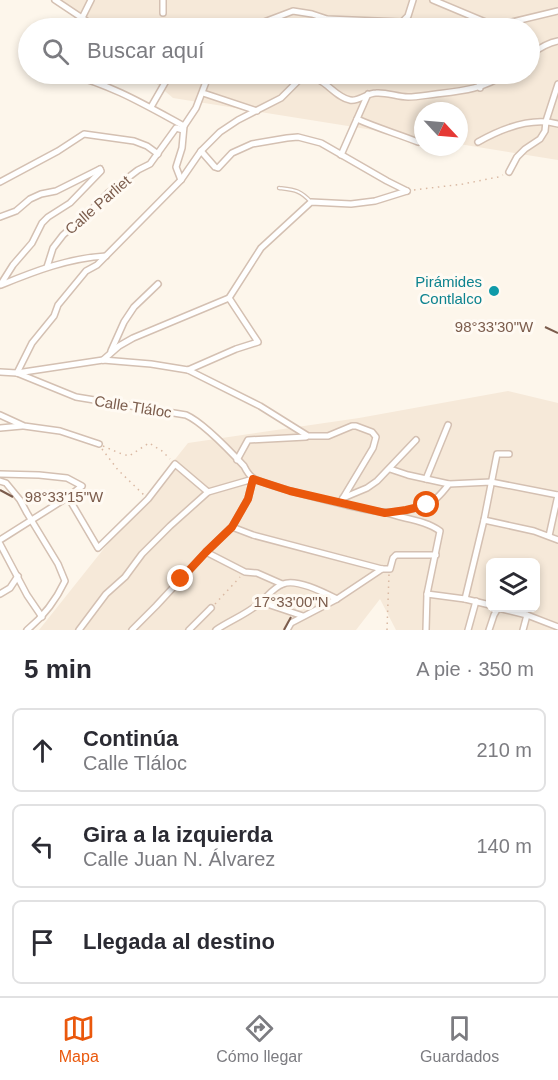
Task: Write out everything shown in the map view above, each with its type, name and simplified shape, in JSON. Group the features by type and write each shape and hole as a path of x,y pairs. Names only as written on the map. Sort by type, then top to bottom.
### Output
{"street":[{"path":"55,0 82,18 91,0"},
{"path":"163,0 163,13"},
{"path":"406,18 412,0"},
{"path":"433,0 476,18"},
{"path":"275,18 293,11 324,18"},
{"path":"529,18 558,11"},
{"path":"540,48 558,42"},
{"path":"100,84 151,108 184,128"},
{"path":"151,108 164,84"},
{"name":"Calle Parliet","path":"181,180 176,167 182,148 184,128 196,108 204,84"},
{"path":"17,373 32,343 54,316 58,305 86,271 97,265 181,180 201,151 220,132 281,98 295,84"},
{"path":"325,84 349,100 354,100 377,92 408,97 466,91 489,84"},
{"path":"479,84 480,88"},
{"path":"509,172 517,157 540,139 545,131 558,84"},
{"path":"202,93 257,111"},
{"path":"342,155 368,94"},
{"path":"357,119 373,127 414,140"},
{"path":"478,142 507,128 546,121 558,124"},
{"name":"Calle Parliet","path":"47,267 53,248 63,235 108,193 138,170 150,164 176,128 184,128"},
{"path":"0,182 58,151 84,134 134,141 158,154"},
{"path":"201,151 218,168 232,153 252,144 298,137 321,143 407,191"},
{"path":"0,217 16,211 36,197 56,191 101,170 70,203 48,217 1,285"},
{"path":"110,352 133,338 229,298 261,248 311,202 351,204 375,201 407,191"},
{"path":"1,285 47,267 90,257 106,256"},
{"path":"103,360 110,352 124,322 134,308 158,284"},
{"path":"189,370 258,342 229,298"},
{"path":"0,372 17,373 103,360 189,370 260,406 308,436"},
{"name":"Calle Tláloc","path":"17,373 76,397 193,418 237,460 253,479"},
{"path":"0,415 24,426"},
{"path":"426,479 448,425"},
{"path":"0,428 24,426 60,431 99,444"},
{"path":"237,460 248,440 328,436 352,426 372,432 376,436 373,448 341,501"},
{"path":"341,501 367,488 390,468 416,440"},
{"path":"465,599 497,454 508,454"},
{"path":"68,497 98,548 148,499 175,464 208,492"},
{"path":"390,468 408,475 449,484 491,482 558,495 549,536"},
{"path":"0,474 67,478 82,486 0,542 27,595 42,617"},
{"path":"132,630 232,527 248,499 253,479"},
{"path":"79,630 106,594 125,576 142,554 208,492 253,479 290,491 385,513 440,531 427,594 426,630"},
{"path":"0,481 6,483 20,500 58,564 65,581 60,593 42,617 27,630"},
{"path":"385,513 427,505 449,484"},
{"path":"484,520 558,540"},
{"path":"232,527 253,535 382,569 390,569 396,555 435,555"},
{"path":"206,552 245,572 257,573 282,584"},
{"path":"287,630 291,623 337,599 382,569"},
{"path":"0,594 10,588 18,576"},
{"path":"216,630 257,605 282,584 288,582 316,589 337,599"},
{"path":"427,594 486,604"},
{"path":"468,630 476,602"},
{"path":"257,605 267,604 303,616"},
{"path":"189,630 211,608"},
{"path":"489,630 496,612"},
{"path":"515,612 558,627"},
{"path":"523,630 527,615"}],"lane":[{"path":"279,188 303,193 311,202"}],"path":[{"path":"407,191 463,184 498,177 509,172"},
{"path":"99,444 129,456 149,443 162,451 175,464"},
{"path":"99,444 118,470 148,499"},
{"path":"387,630 390,569"},
{"path":"211,608 245,572"}],"shaded area":[{"path":"59,0 558,0 558,160 468,145 468,102 414,102 414,137 173,98 157,84 540,84 540,18 80,18"},
{"path":"508,391 558,403 558,630 396,630 380,599 356,630 39,630 188,443 359,418"}],"place":[{"name":"Pirámides Contlalco","path":"494,291"}],"route":[{"path":"181,579 232,527 248,499 253,479 290,491 385,513 427,505"}]}
